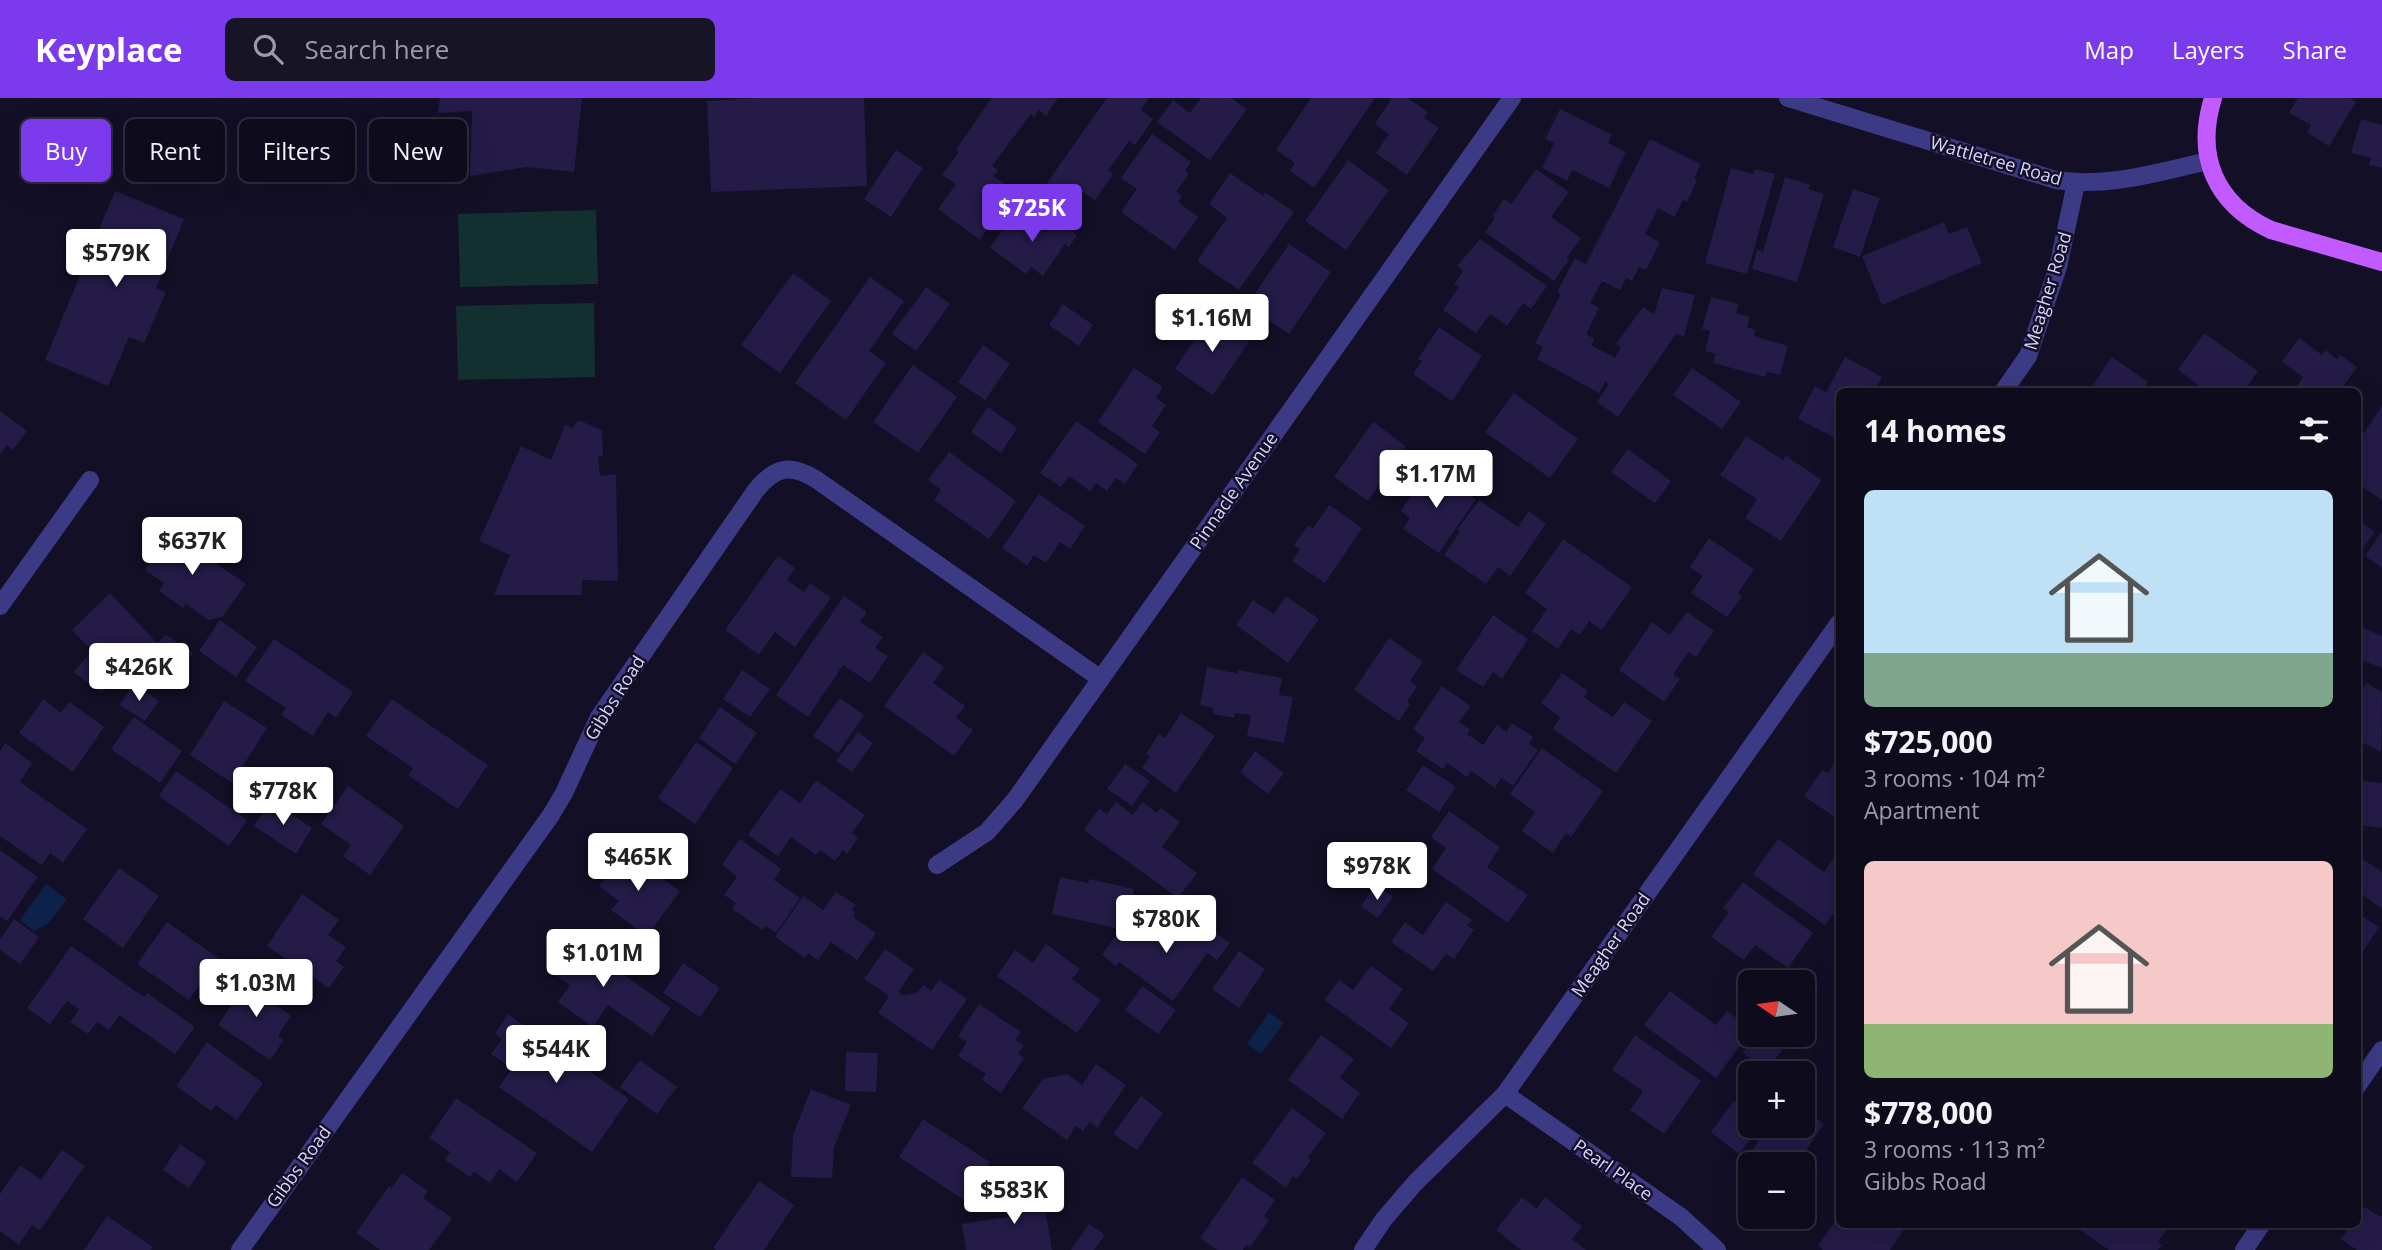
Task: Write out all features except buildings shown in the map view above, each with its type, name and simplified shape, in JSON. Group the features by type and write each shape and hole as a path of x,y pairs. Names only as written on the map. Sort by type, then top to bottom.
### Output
{"main road":[{"path":"2213,98 2206,129 2208,161 2228,198 2241,212 2271,230 2382,262"}],"street":[{"name":"Pinnacle Avenue","path":"937,865 988,832 1002,816 1512,98"},
{"name":"Wattletree Road","path":"1788,98 2035,174 2076,183 2093,184 2131,178 2208,161"},
{"name":"Meagher Road","path":"2006,388 2028,356 2058,267 2076,183"},
{"name":"Gibbs Road","path":"240,1250 551,815 599,717 756,491 774,473 784,469 797,471 817,480 1101,679"},
{"path":"0,607 90,480"},
{"name":"Meagher Road","path":"1363,1250 1384,1219 1415,1183 1505,1094 1836,627"},
{"path":"2361,1080 2382,1050"},
{"name":"Pearl Place","path":"1505,1094 1681,1217 1717,1250"},
{"path":"2244,1250 2259,1228"}],"green space":[{"path":"596,210 598,284 460,287 458,214"},
{"path":"594,303 595,377 458,380 456,306"}],"water":[{"path":"46,884 67,899 49,923 34,931 20,920"},
{"path":"1269,1012 1284,1023 1261,1054 1247,1044"}]}
